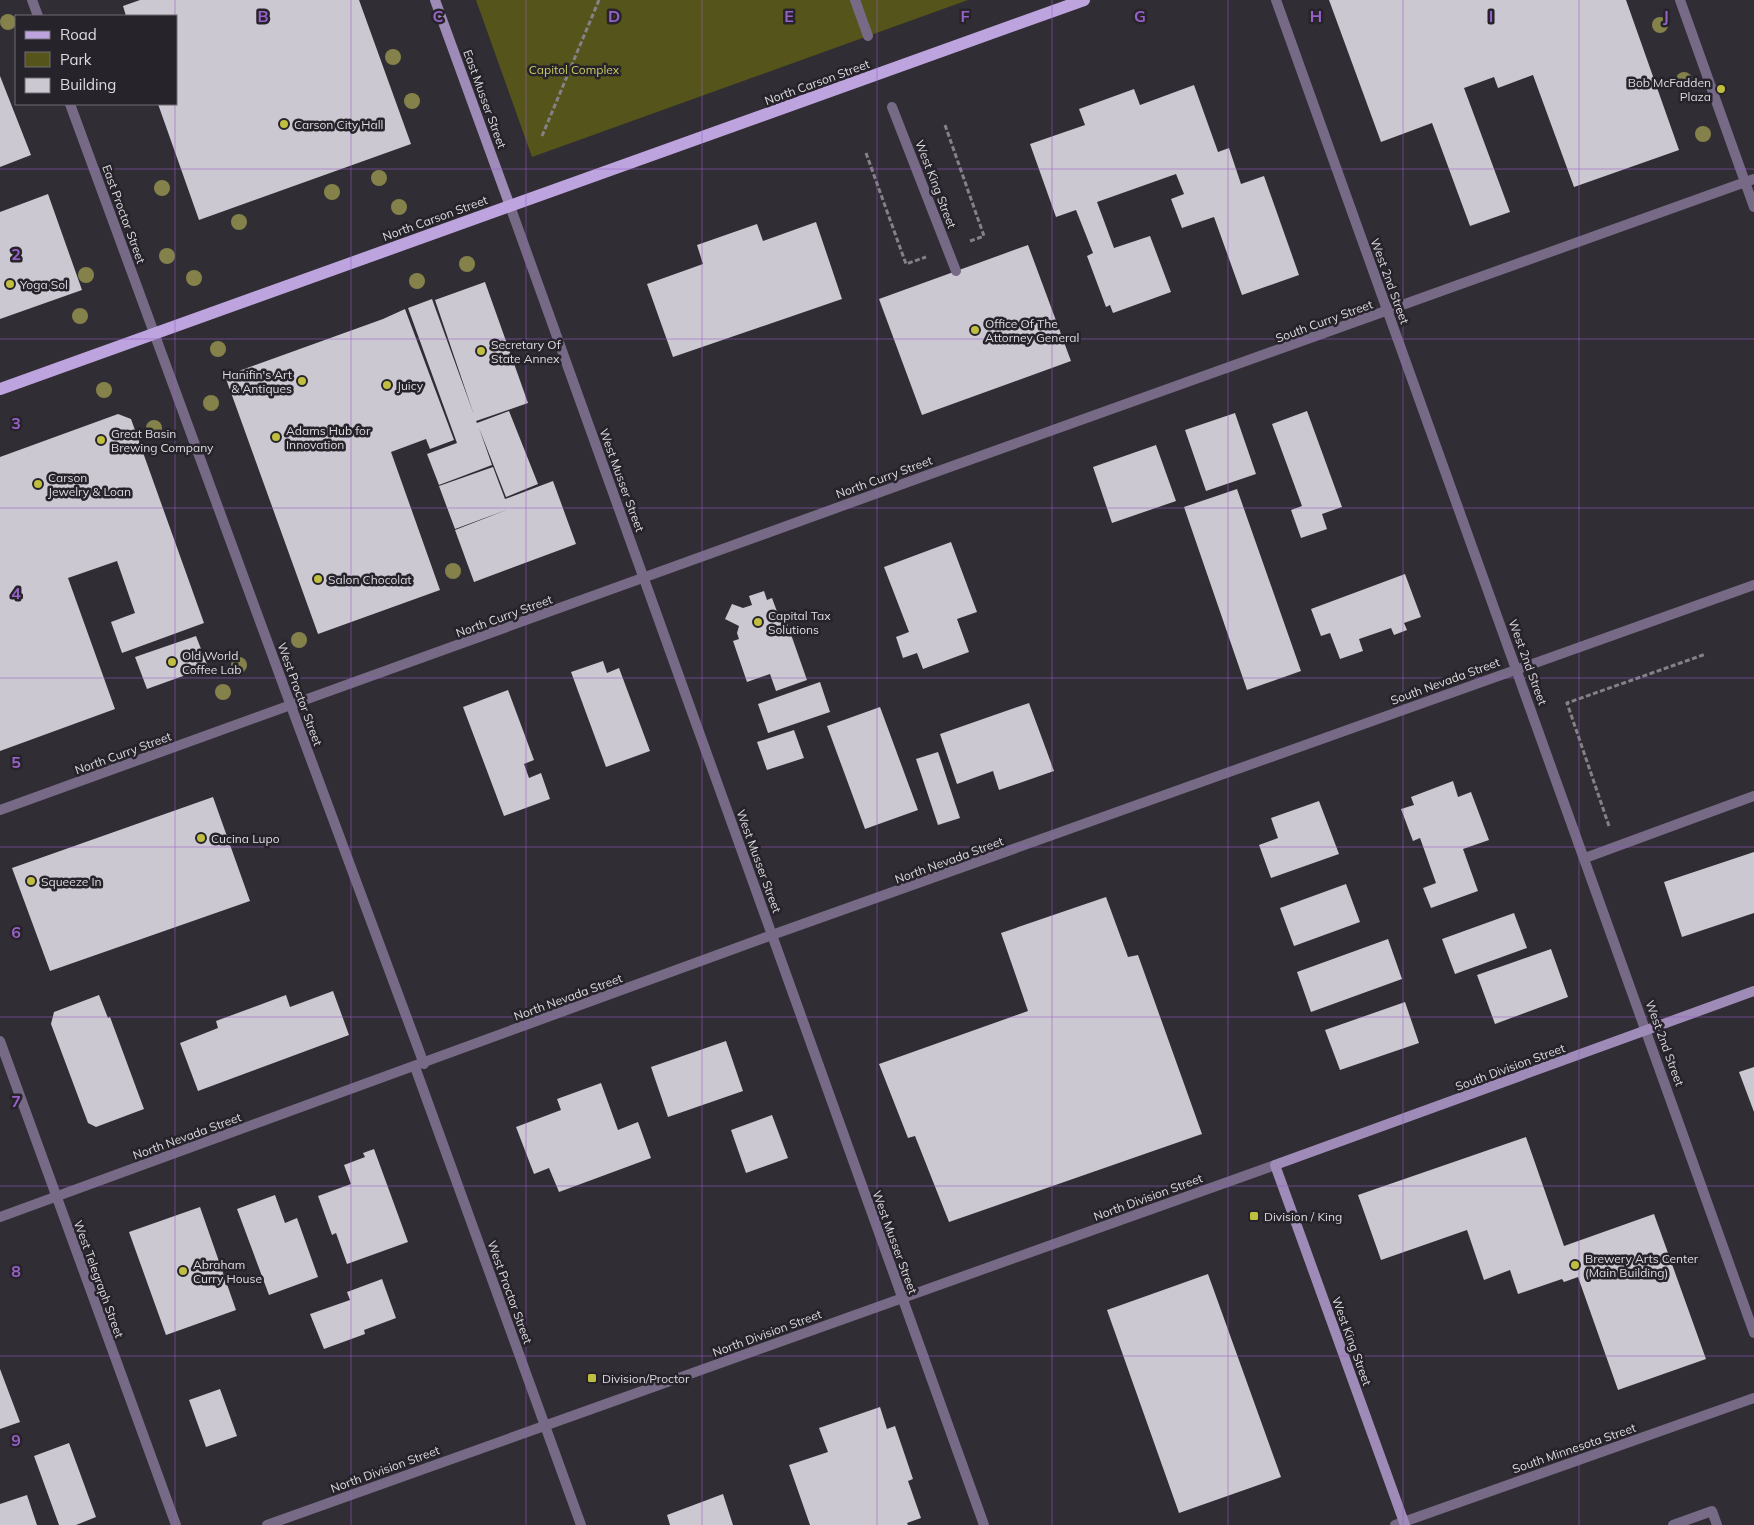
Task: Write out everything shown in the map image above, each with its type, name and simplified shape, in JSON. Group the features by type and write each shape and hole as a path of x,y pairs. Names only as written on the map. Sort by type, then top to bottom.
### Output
{"main road":[{"name":"North Carson Street","path":"0,389 1084,0"}],"street":[{"path":"32,0 38,15"},
{"name":"East Musser Street","path":"435,0 510,206"},
{"path":"855,0 868,36"},
{"name":"West 2nd Street","path":"1276,0 1647,1030 1754,1333"},
{"path":"1680,0 1749,181 1754,208"},
{"name":"East Proctor Street","path":"70,105 154,333"},
{"name":"West King Street","path":"892,107 956,272"},
{"name":"South Curry Street","path":"1016,444 1749,181"},
{"name":"West Musser Street","path":"510,206 984,1525"},
{"name":"West Proctor Street","path":"154,333 420,1065 582,1525"},
{"name":"North Curry Street","path":"0,810 1016,444"},
{"name":"South Nevada Street","path":"1145,804 1517,668 1754,584"},
{"path":"1585,858 1754,796"},
{"name":"North Nevada Street","path":"0,1217 772,935 1145,804"},
{"name":"South Division Street","path":"1275,1165 1754,991"},
{"name":"West Telegraph Street","path":"0,1042 176,1525"},
{"name":"West King Street","path":"1275,1165 1401,1524"},
{"name":"North Division Street","path":"267,1525 1275,1165"},
{"name":"South Minnesota Street","path":"1401,1524 1754,1398"},
{"path":"1673,1525 1712,1511 1717,1525"}],"path":[{"path":"542,136 599,0"},
{"path":"1611,832 1567,703 1706,654"}],"green space":[{"name":"Capitol Complex","path":"476,0 968,0 532,157"}],"building":[{"name":"Carson City Hall","path":"140,0 359,0 411,144 199,220 158,105 178,105 178,15 126,15 123,6"},
{"path":"1329,0 1626,0 1679,150 1574,187 1533,75 1498,88 1494,77 1464,88 1510,212 1470,226 1432,123 1381,142"},
{"path":"0,76 31,155 0,167"},
{"path":"1194,85 1218,152 1229,148 1241,184 1264,176 1299,275 1242,295 1214,217 1182,228 1171,199 1184,194 1176,174 1097,202 1114,248 1150,236 1171,292 1113,313 1110,305 1106,307 1087,256 1093,253 1076,210 1056,217 1030,144 1085,125 1079,109 1134,89 1140,105"},
{"path":"48,194 82,290 0,319 0,212"},
{"path":"816,222 842,299 673,357 647,284 703,264 697,245 757,224 763,241"},
{"name":"Office Of The Attorney General","path":"1028,245 1071,361 922,415 879,299"},
{"path":"485,282 528,403 476,421 477,423 509,411 538,484 506,497 479,428 492,465 439,485 427,454 457,443 408,308 432,299 474,415 435,300"},
{"path":"405,309 454,440 430,449 426,439 391,452 440,590 318,634 225,376 383,319"},
{"path":"1307,411 1342,507 1322,514 1327,529 1301,538 1291,510 1302,506 1272,424"},
{"path":"1235,413 1256,474 1206,491 1185,430"},
{"path":"118,414 131,419 204,623 122,653 111,622 135,613 117,561 68,578 115,709 0,751 0,457"},
{"path":"1156,445 1176,501 1112,523 1093,467"},
{"path":"493,467 505,499 553,481 576,544 474,582 455,530 509,509 455,529 439,486"},
{"path":"1237,489 1301,671 1247,690 1184,507"},
{"path":"951,542 977,612 957,619 969,652 923,669 917,653 903,658 896,637 909,632 884,567"},
{"path":"1405,574 1421,617 1404,623 1407,630 1394,635 1391,628 1359,639 1363,651 1340,659 1330,633 1321,636 1311,609"},
{"path":"764,591 767,600 772,598 782,625 787,623 807,680 776,691 770,674 747,682 733,641 739,639 737,633 739,626 725,619 732,604 743,608 752,605 749,596"},
{"name":"Old World Coffee Lab","path":"196,636 208,667 147,689 135,657"},
{"path":"603,661 607,673 619,668 650,751 606,767 571,672"},
{"path":"820,682 830,712 768,733 758,704"},
{"path":"508,690 534,760 524,764 529,778 541,773 550,799 504,816 463,707"},
{"path":"1029,703 1054,771 999,790 993,771 957,784 940,734"},
{"path":"880,707 918,810 865,829 827,726"},
{"path":"794,730 804,758 767,770 757,742"},
{"path":"938,752 960,818 938,825 916,759"},
{"path":"1453,781 1458,797 1471,792 1489,840 1463,849 1478,891 1431,908 1423,888 1436,883 1420,838 1413,841 1401,809 1414,805 1411,797"},
{"path":"213,797 250,901 50,971 12,868"},
{"path":"1319,801 1339,854 1271,878 1259,845 1278,838 1271,818"},
{"path":"1754,852 1754,913 1682,937 1664,882"},
{"path":"1346,884 1360,922 1294,946 1280,908"},
{"path":"1106,897 1128,957 1138,955 1202,1134 949,1222 915,1136 908,1138 879,1064 1028,1011 1001,933"},
{"path":"1514,913 1527,948 1455,974 1442,939"},
{"path":"1388,939 1402,979 1311,1012 1297,972"},
{"path":"1551,949 1568,997 1495,1024 1477,975"},
{"path":"333,991 349,1035 198,1091 180,1043 218,1028 216,1021 286,995 290,1007"},
{"path":"99,995 108,1018 110,1017 144,1109 96,1127 88,1123 51,1024 54,1012"},
{"path":"1405,1002 1419,1043 1340,1070 1325,1030"},
{"path":"726,1041 743,1091 668,1117 651,1067"},
{"path":"1754,1067 1754,1112 1739,1072"},
{"path":"601,1083 618,1130 638,1122 651,1158 559,1192 549,1168 534,1174 516,1127 561,1110 557,1099"},
{"path":"772,1115 788,1158 746,1173 731,1130"},
{"name":"Brewery Arts Center (Main Building)","path":"1526,1137 1564,1246 1654,1214 1706,1359 1618,1390 1578,1277 1564,1282 1562,1279 1518,1294 1510,1270 1484,1280 1467,1230 1381,1260 1358,1195"},
{"path":"374,1149 408,1242 347,1264 336,1233 332,1235 318,1196 351,1184 344,1165 365,1157 363,1153"},
{"path":"275,1195 285,1223 297,1218 318,1277 269,1295 237,1209"},
{"name":"Abraham Curry House","path":"200,1207 236,1310 166,1335 129,1232"},
{"path":"1208,1274 1281,1477 1179,1513 1107,1310"},
{"path":"382,1279 396,1318 364,1330 365,1334 324,1349 310,1314 350,1300 347,1292"},
{"path":"0,1369 20,1422 0,1429"},
{"path":"220,1389 237,1436 206,1447 189,1400"},
{"path":"880,1407 887,1429 895,1426 913,1479 908,1481 921,1518 907,1523 908,1525 810,1525 789,1465 828,1452 819,1428"},
{"path":"69,1443 96,1517 76,1525 59,1525 34,1456"},
{"path":"723,1494 733,1525 670,1525 667,1515"},
{"path":"27,1495 37,1525 0,1525 0,1504"}],"place":[{"name":"Bob McFadden Plaza","path":"1721,89"},
{"name":"Carson City Hall","path":"284,124"},
{"name":"Yoga Sol","path":"10,284"},
{"name":"Office Of The Attorney General","path":"975,330"},
{"name":"Secretary Of State Annex","path":"481,351"},
{"name":"Hanifin's Art & Antiques","path":"302,381"},
{"name":"Juicy","path":"387,385"},
{"name":"Adams Hub for Innovation","path":"276,437"},
{"name":"Great Basin Brewing Company","path":"101,440"},
{"name":"Carson Jewelry & Loan","path":"38,484"},
{"name":"Salon Chocolat","path":"318,579"},
{"name":"Capital Tax Solutions","path":"758,622"},
{"name":"Old World Coffee Lab","path":"172,662"},
{"name":"Cucina Lupo","path":"201,838"},
{"name":"Squeeze In","path":"31,881"},
{"name":"Division / King","path":"1254,1216"},
{"name":"Brewery Arts Center (Main Building)","path":"1575,1265"},
{"name":"Abraham Curry House","path":"183,1271"},
{"name":"Division/Proctor","path":"592,1378"}]}
